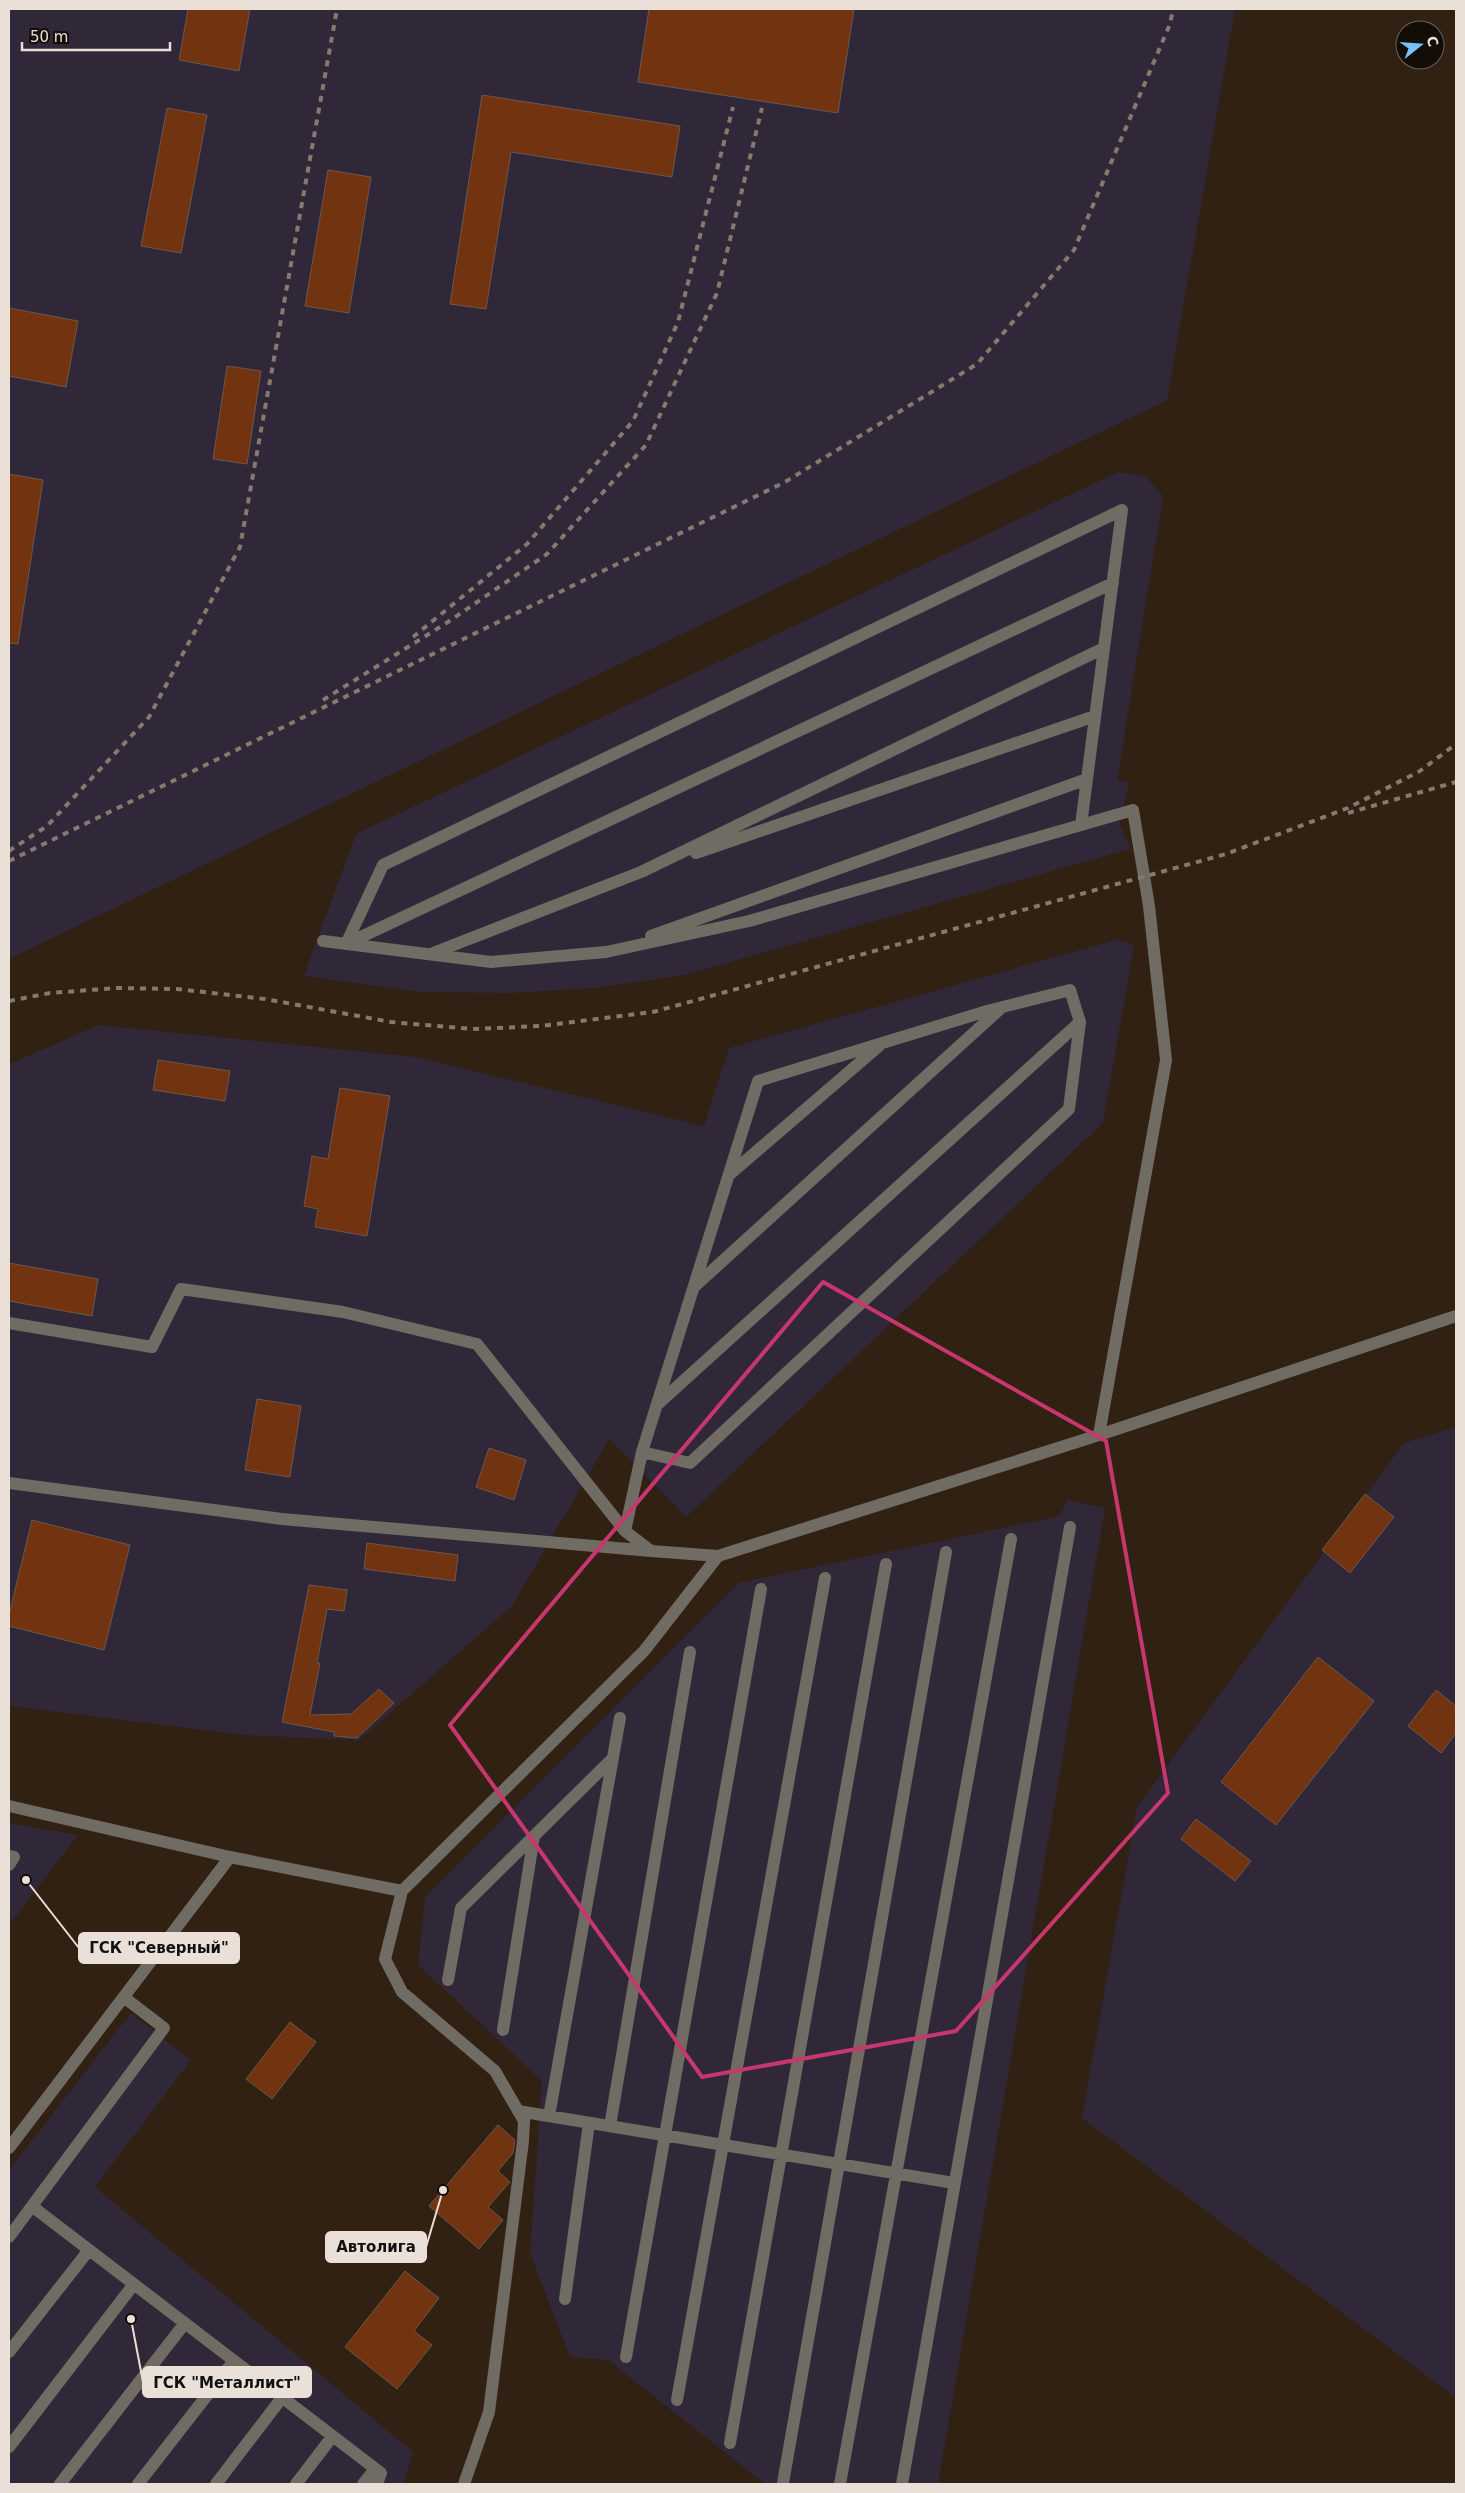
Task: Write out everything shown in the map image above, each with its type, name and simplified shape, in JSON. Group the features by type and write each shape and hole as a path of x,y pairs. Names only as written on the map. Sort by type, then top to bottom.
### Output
{"street":[{"path":"346,944 382,865 1122,510 1081,825"},
{"path":"346,944 1113,583"},
{"path":"641,872 1104,648"},
{"path":"430,954 641,872 1095,716"},
{"path":"606,952 1087,779"},
{"path":"323,941 491,962 606,952 749,922 1133,810 1149,906 1166,1060 1099,1435"},
{"path":"625,1531 642,1452 758,1081 1002,1008 1070,990 1080,1022 1069,1109 690,1463 642,1452"},
{"path":"694,1287 1002,1008"},
{"path":"658,1404 1080,1022"},
{"path":"729,1175 883,1043"},
{"path":"9,1322 152,1347 181,1289 343,1312 477,1344 625,1531 652,1551"},
{"path":"9,1483 282,1519 718,1556 1099,1435 1456,1316"},
{"path":"902,2484 1070,1527"},
{"path":"840,2484 1010,1540"},
{"path":"783,2483 946,1552"},
{"path":"464,2484 489,2412 524,2121 495,2071 402,1992 385,1959 402,1890 644,1651 718,1556"},
{"path":"730,2443 886,1564"},
{"path":"677,2400 825,1578"},
{"path":"626,2358 762,1589"},
{"path":"610,2126 690,1652"},
{"path":"549,2116 620,1718"},
{"path":"448,1980 461,1908 613,1758"},
{"path":"9,1806 230,1857 402,1890"},
{"path":"503,2030 534,1836"},
{"path":"9,1856 14,1857 9,1865"},
{"path":"9,2148 125,1998 230,1857"},
{"path":"9,2237 164,2028 125,1998"},
{"path":"518,2111 954,2183"},
{"path":"565,2299 589,2123"},
{"path":"32,2207 375,2469 381,2474 377,2484"},
{"path":"9,2352 88,2250"},
{"path":"9,2447 134,2284"},
{"path":"60,2484 185,2324"},
{"path":"138,2484 233,2362"},
{"path":"216,2484 281,2398"},
{"path":"296,2484 332,2437"},
{"path":"364,2484 375,2469"}],"highlighted area":[{"path":"823,1282 1106,1441 1168,1793 956,2031 702,2077 450,1725"}],"shaded area":[{"path":"9,9 1235,9 1167,400 9,959"},
{"path":"1118,472 1145,476 1163,496 1117,781 1129,782 1120,824 1130,849 684,975 595,988 510,993 420,992 304,976 356,834"},
{"path":"1117,940 1134,945 1103,1123 686,1517 609,1439 512,1606 359,1740 245,1735 9,1706 9,1064 99,1025 415,1057 704,1126 729,1048"},
{"path":"1456,1427 1456,2398 1082,2118 1137,1807 1404,1443"},
{"path":"1067,1500 1105,1508 938,2484 765,2484 608,2360 570,2357 530,2253 542,2081 418,1965 425,1897 738,1583 1060,1516"},
{"path":"9,1823 78,1835 9,1925"},
{"path":"131,2013 191,2060 95,2187 413,2452 404,2484 9,2484 9,2170"}],"building":[{"path":"188,9 250,9 239,71 179,60"},
{"path":"649,9 854,9 838,113 638,82"},
{"path":"482,95 680,126 672,177 511,152 486,309 450,304"},
{"path":"167,108 207,115 181,253 141,246"},
{"path":"328,170 371,177 349,313 305,306"},
{"path":"9,308 78,321 66,387 9,376"},
{"path":"227,366 261,371 247,464 213,459"},
{"path":"9,474 43,480 18,644 9,643"},
{"path":"158,1060 230,1071 225,1101 153,1090"},
{"path":"340,1088 390,1096 367,1236 315,1227 318,1209 304,1206 312,1156 328,1159"},
{"path":"9,1263 98,1279 92,1316 9,1301"},
{"path":"257,1399 301,1406 290,1477 245,1470"},
{"path":"489,1448 526,1460 514,1500 476,1487"},
{"path":"1365,1494 1394,1517 1350,1573 1322,1550"},
{"path":"32,1520 130,1545 104,1650 9,1626 9,1615"},
{"path":"367,1543 458,1555 455,1581 364,1569"},
{"path":"309,1585 347,1590 344,1611 327,1609 317,1663 320,1663 310,1715 351,1714 379,1689 394,1703 357,1738 334,1736 334,1732 282,1722"},
{"path":"1318,1657 1374,1701 1276,1825 1221,1782"},
{"path":"1436,1690 1456,1706 1456,1733 1441,1753 1408,1726"},
{"path":"1196,1819 1251,1861 1235,1881 1181,1839"},
{"path":"290,2022 316,2042 272,2099 246,2079"},
{"path":"498,2125 515,2140 513,2153 498,2171 510,2182 488,2207 503,2220 479,2249 429,2206"},
{"path":"405,2271 439,2298 414,2331 432,2345 397,2389 345,2347"}],"railway":[{"path":"9,851 47,826 149,717 240,547 337,9"},
{"path":"9,861 785,482 977,364 1074,250 1170,24 1173,9"},
{"path":"413,637 527,544 633,421 678,322 733,107"},
{"path":"323,700 448,622 547,554 646,445 717,293 762,108"},
{"path":"9,1001 50,993 117,988 177,989 265,999 391,1022 472,1029 541,1026 653,1012 1226,854 1348,808 1420,771 1456,744"},
{"path":"1348,813 1456,782"}],"place":[{"name":"ГСК \"Северный\"","path":"26,1880"},
{"name":"Автолига","path":"443,2190"},
{"name":"ГСК \"Металлист\"","path":"131,2319"}]}
